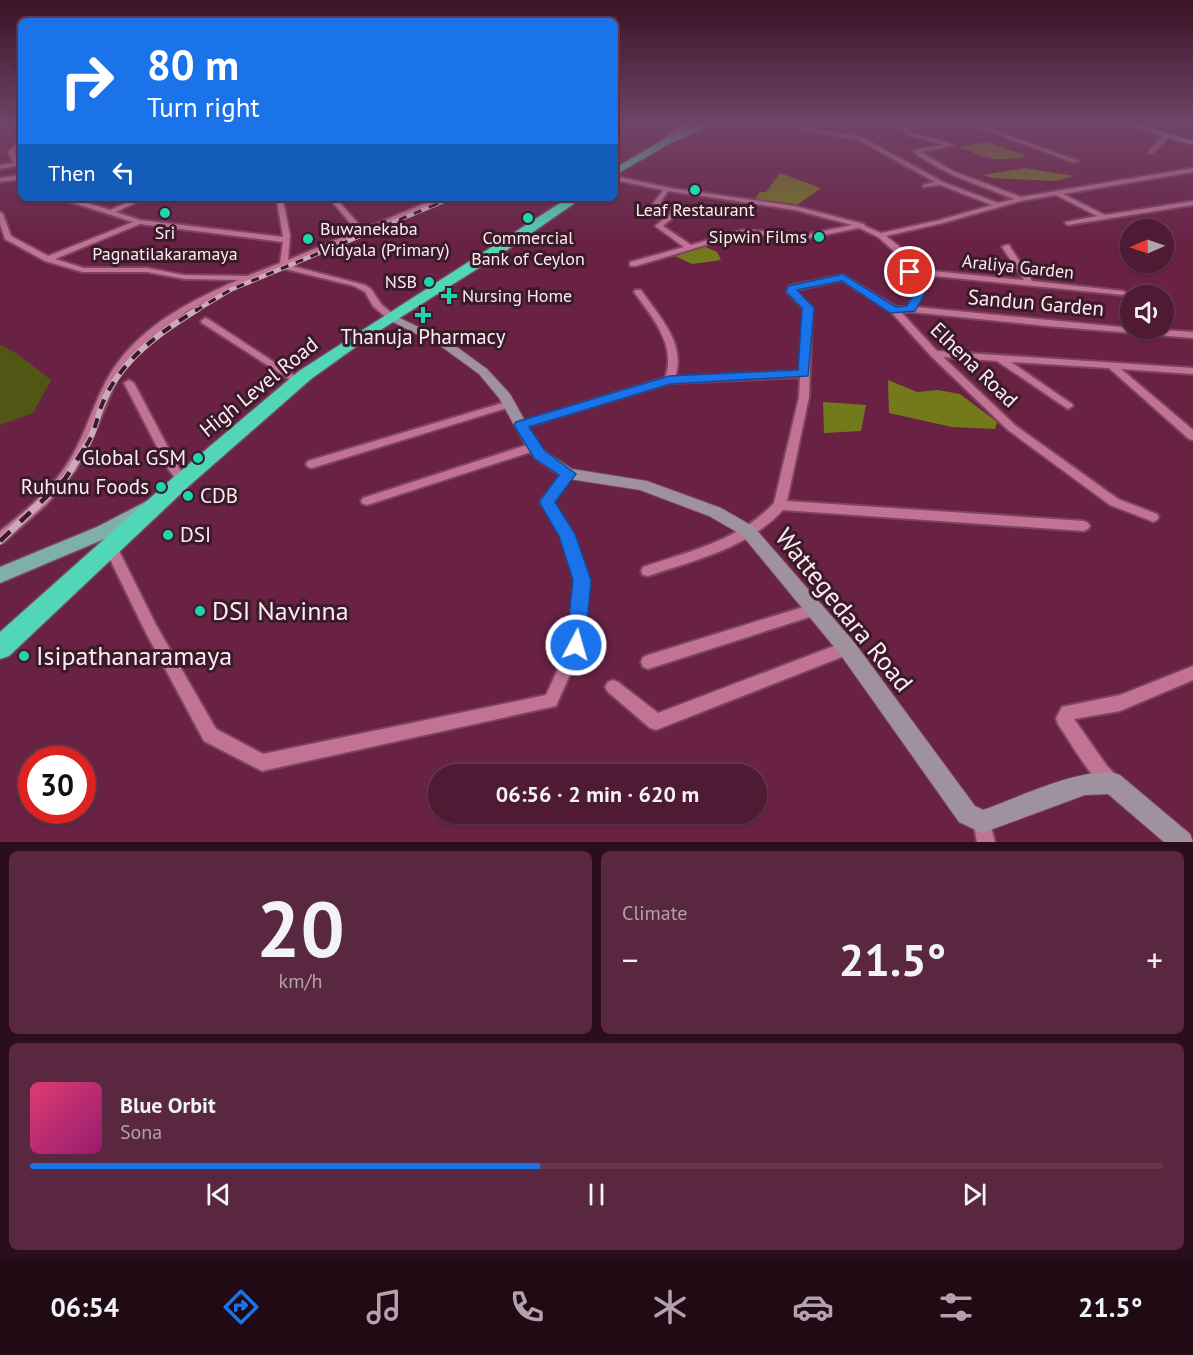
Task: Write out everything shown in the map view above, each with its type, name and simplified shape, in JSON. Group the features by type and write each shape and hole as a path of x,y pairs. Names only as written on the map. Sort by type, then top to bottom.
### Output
{"highway":[{"path":"618,170 632,162"},
{"name":"High Level Road","path":"0,648 165,496 298,381 391,317 571,201"}],"main road":[{"path":"0,575 103,532 165,496"}],"street":[{"path":"903,162 941,183 998,205"},
{"path":"936,162 962,176 1020,198"},
{"path":"0,168 18,167"},
{"path":"880,235 941,222 1020,198 1193,171"},
{"path":"1184,172 1193,176"},
{"path":"0,180 18,177"},
{"name":"Elhena Road","path":"618,179 667,189 825,214 862,225 880,235 897,249 910,272 918,295 911,309 894,310"},
{"path":"925,186 941,183"},
{"path":"667,189 656,204 679,210 658,226 690,247"},
{"path":"1055,192 1104,217"},
{"path":"84,201 139,222 287,240"},
{"path":"111,212 135,201"},
{"path":"280,201 281,213 287,226 283,266 357,284 368,289 376,304 391,317"},
{"path":"335,201 361,231"},
{"path":"0,538 32,511 64,476 78,456 104,391 134,349 184,311 247,278 435,201"},
{"path":"1068,223 1193,203"},
{"path":"0,214 8,237 48,259 83,270 147,270 194,278 247,278"},
{"path":"48,259 139,222"},
{"path":"633,264 742,232 809,236 862,225"},
{"path":"1006,247 1030,284"},
{"name":"Araliya Garden","path":"910,272 1120,293"},
{"path":"648,571 726,544 772,516 780,505 804,397 808,308 791,292 792,288 843,278 894,310"},
{"path":"638,292 666,335 675,356 675,370 669,380"},
{"name":"Sandun Garden","path":"911,309 1193,335"},
{"name":"Elhena Road","path":"894,310 934,354 1012,428 1114,502 1153,517"},
{"name":"Wattegedara Road","path":"391,317 457,351 493,382 509,404 533,447 540,455 568,474 642,484 715,512 748,531 847,648 967,814 982,822"},
{"path":"205,321 298,381"},
{"path":"934,354 1193,371"},
{"path":"999,358 1068,406"},
{"path":"1113,366 1193,436"},
{"path":"521,425 669,380 804,374"},
{"path":"129,383 175,470 183,480"},
{"path":"312,464 509,404"},
{"path":"367,501 533,447"},
{"path":"110,547 151,628 210,735 261,763 551,701 576,645 582,580 567,534 546,502 568,474"},
{"path":"780,505 1084,526"},
{"path":"648,662 816,609"},
{"path":"613,687 656,722 847,648"},
{"path":"1182,842 1101,772 1064,718 1068,712 1120,703 1193,673"},
{"path":"986,842 982,822 1085,784 1112,783"}],"green space":[{"path":"1025,168 1074,176 1055,181 992,178 982,175"},
{"path":"780,173 821,188 794,207 752,202 760,192 766,192"},
{"path":"703,246 717,252 721,260 692,264 675,256"},
{"path":"0,345 19,355 51,380 33,413 0,425"},
{"path":"888,380 917,392 938,390 960,394 997,422 995,429 952,427 889,413"},
{"path":"823,402 866,405 861,431 824,433"}],"railway":[{"path":"433,206 444,201"},
{"path":"195,311 230,290 437,204"},
{"path":"86,446 92,436 103,402 120,373 143,348 198,309"},
{"path":"0,541 65,479 87,444"}],"place":[{"name":"Leaf Restaurant","path":"695,190"},
{"name":"Sri Pagnatilakaramaya","path":"165,213"},
{"name":"Commercial Bank of Ceylon","path":"528,218"},
{"name":"Sipwin Films","path":"819,237"},
{"name":"Buwanekaba Vidyala (Primary)","path":"308,239"},
{"name":"NSB","path":"429,282"},
{"name":"Nursing Home","path":"449,296"},
{"name":"Thanuja Pharmacy","path":"423,315"},
{"name":"Global GSM","path":"198,458"},
{"name":"Ruhunu Foods","path":"161,487"},
{"name":"CDB","path":"188,496"},
{"name":"DSI","path":"168,535"},
{"name":"DSI Navinna","path":"200,611"},
{"name":"Isipathanaramaya","path":"24,656"}],"route":[{"path":"576,645 582,580 567,534 546,502 568,474 540,455 521,425 669,380 804,374 808,308 791,292 792,288 843,278 851,280 894,310 911,309 918,295 910,272"}]}
